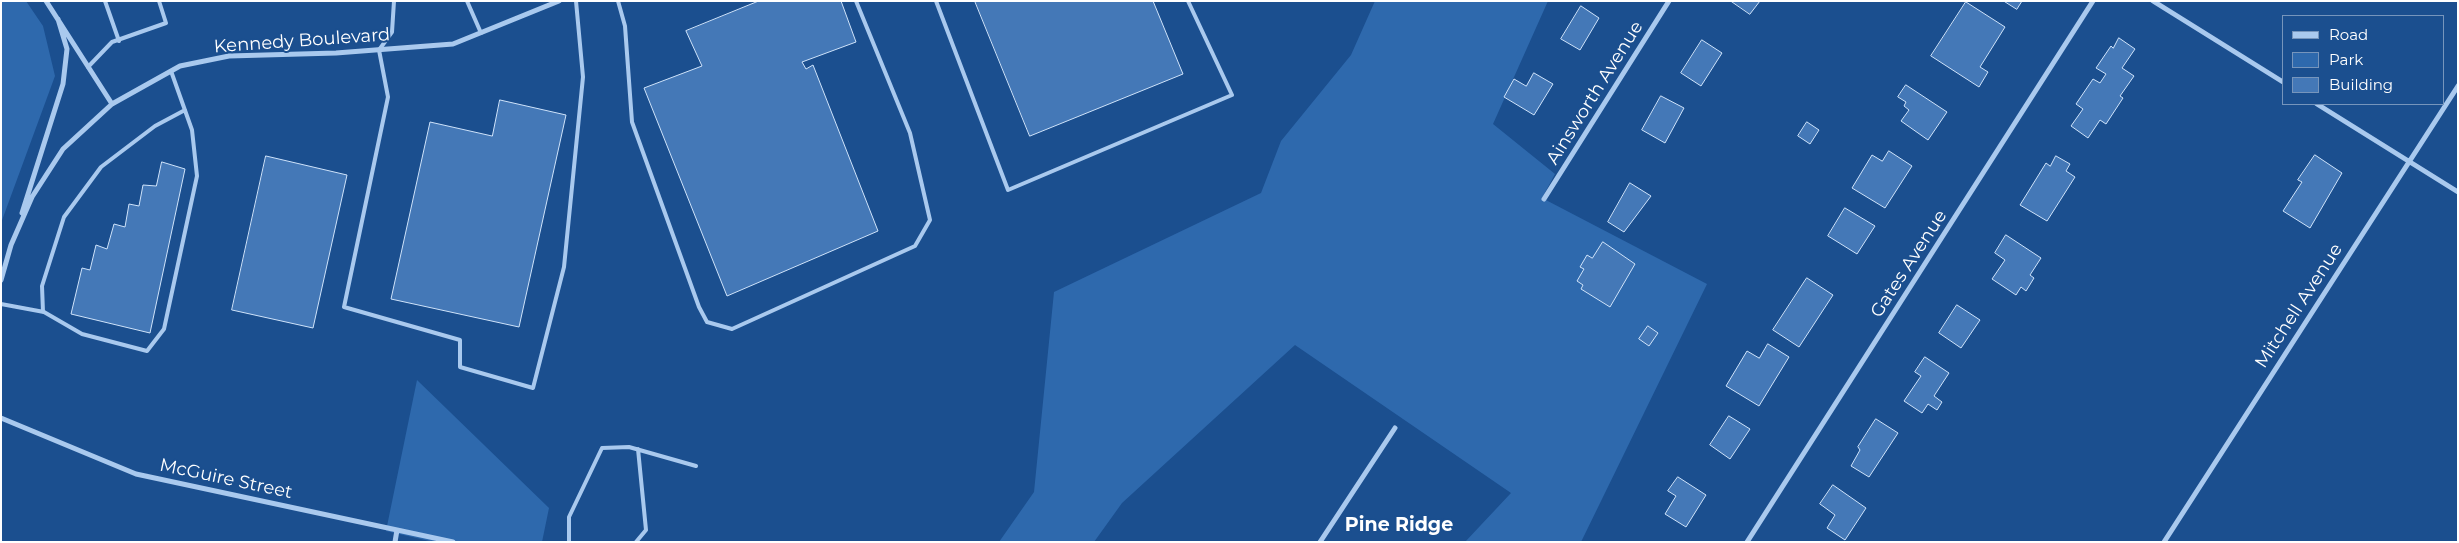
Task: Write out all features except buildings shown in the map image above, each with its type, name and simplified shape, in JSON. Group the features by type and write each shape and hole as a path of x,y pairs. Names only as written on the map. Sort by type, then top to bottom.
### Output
{"street":[{"path":"46,1 112,104"},
{"name":"Kennedy Boulevard","path":"1,280 11,245 32,197 63,149 112,104 180,66 229,56 379,50 453,44 559,1"},
{"name":"Ainsworth Avenue","path":"1544,199 1669,1"},
{"name":"Gates Avenue","path":"1747,542 2093,1"},
{"path":"2153,1 2282,81"},
{"path":"11,245 63,84 67,49 58,18"},
{"name":"Mitchell Avenue","path":"2164,542 2458,86"},
{"path":"2319,105 2458,192"},
{"name":"McGuire Street","path":"1,418 136,474 453,542"},
{"path":"1320,542 1395,428"},
{"path":"395,542 397,530"}],"lane":[{"path":"105,1 119,41"},
{"path":"88,67 112,42 166,23 159,1"},
{"path":"394,1 392,32 379,50 388,97 344,308 460,340 460,368 533,388 565,257 583,77 576,1"},
{"path":"467,1 481,32"},
{"path":"618,1 624,26 632,122 699,307 707,322 732,329 915,246 930,220 910,133 856,1"},
{"path":"936,1 1008,190 1232,95 1188,1"},
{"path":"1,304 43,312 82,334 147,351 164,329 197,176 192,130 171,71"},
{"path":"43,312 42,286 64,217 101,167 156,126 185,110"},
{"path":"569,542 569,517 602,448 629,447 696,466"},
{"path":"636,542 646,530 638,449"}],"green space":[{"path":"1,1 26,1 43,26 55,76 1,223"},
{"path":"1375,1 1548,1 1493,124 1555,174 1542,198 1707,284 1581,542 1465,542 1511,493 1295,345 1122,503 1094,542 999,542 1034,492 1054,292 1261,193 1281,141 1351,55"},
{"path":"417,380 549,508 542,542 434,542 386,531"}],"district":[{"name":"Pine Ridge","path":"1399,525"}]}
